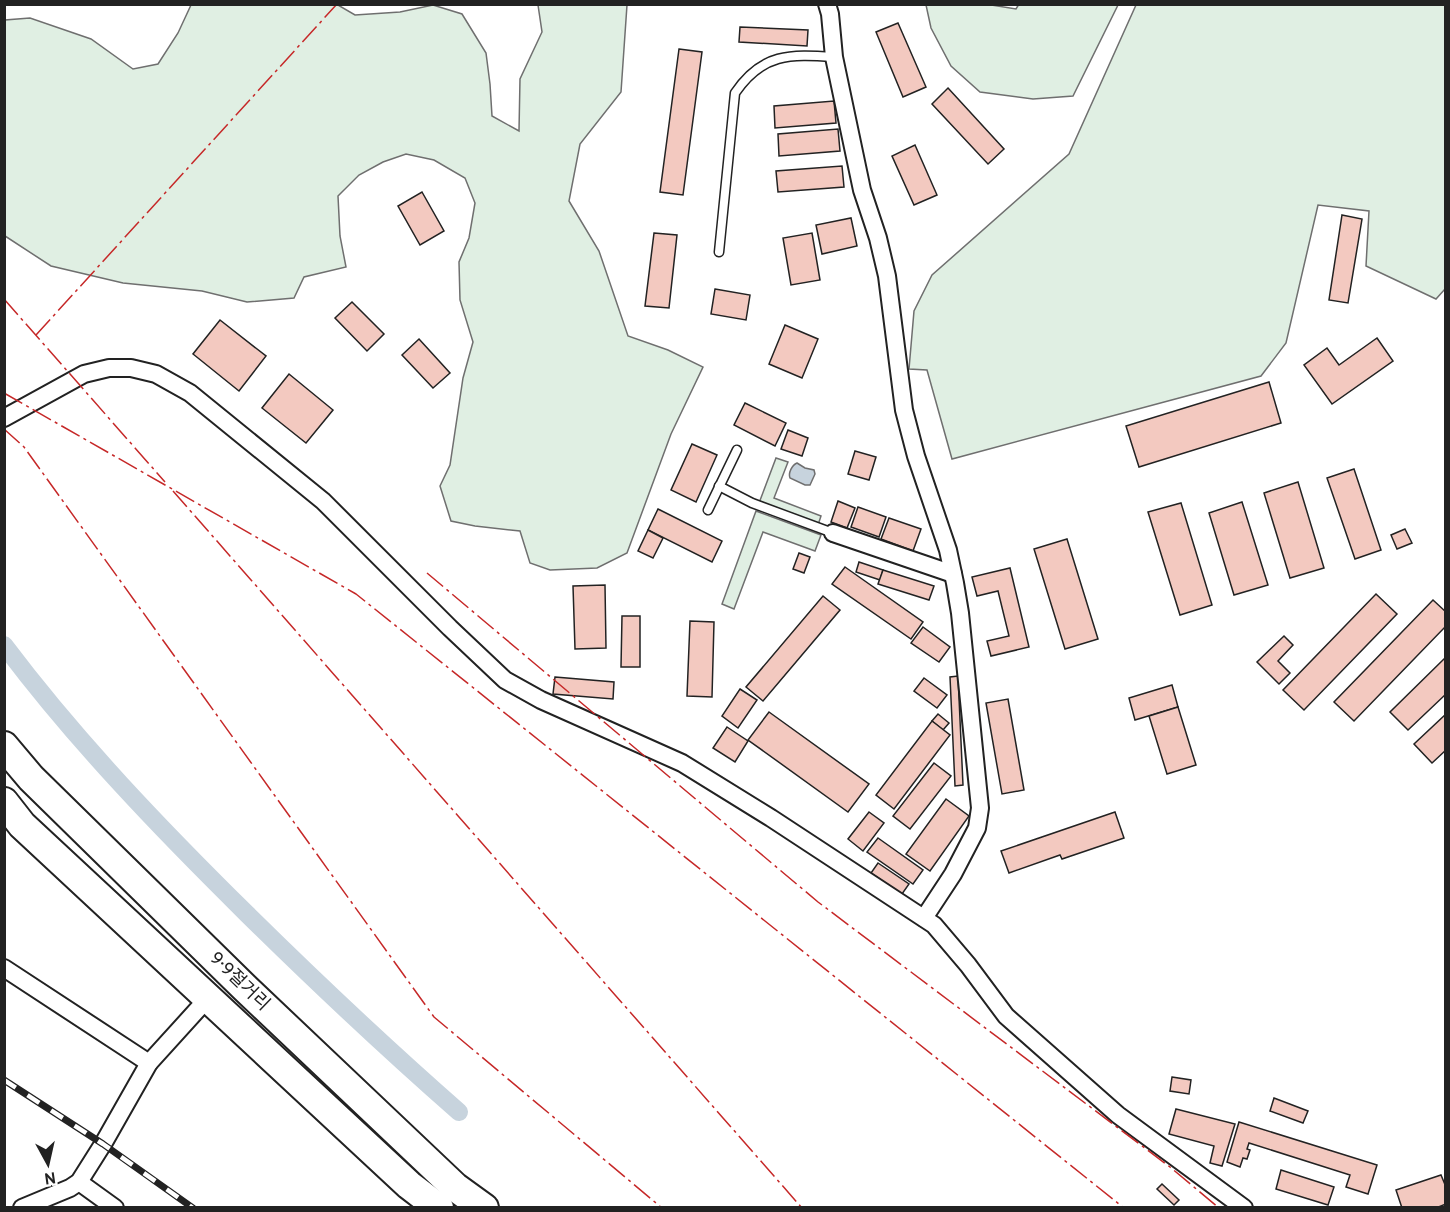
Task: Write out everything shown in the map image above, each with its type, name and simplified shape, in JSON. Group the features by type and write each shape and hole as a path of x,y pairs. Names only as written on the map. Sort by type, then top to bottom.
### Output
{"highway":[{"name":"9·9절거리","path":"4,746 31,778 252,995 455,1187 484,1208"},
{"name":"9·9절거리","path":"4,802 22,825 409,1185 439,1208"}],"street":[{"path":"826,4 830,14 834,57 862,190 878,238 887,276 904,410 916,456 948,550 960,613 980,808 977,828 953,874 924,918"},
{"path":"4,418 84,374 109,369 131,368 156,374 190,393 323,501 505,680 541,700 682,764 771,818 934,925 968,965 1006,1016 1036,1044 1118,1114 1244,1208"},
{"path":"833,533 953,574"},
{"path":"4,968 149,1063"},
{"path":"22,1208 74,1185 103,1144 149,1063 208,998"},
{"path":"74,1185 97,1208"},
{"path":"74,1185 115,1208"}],"lane":[{"path":"718,252 735,93 747,76 764,64 784,57 811,55 834,57"},
{"path":"708,510 737,450"},
{"path":"719,486 752,503 833,533"}],"green space":[{"path":"985,4 1016,9 1019,4 1118,5 1073,96 1033,99 980,92 951,66 931,28 926,5"},
{"path":"191,5 338,5 355,15 400,12 433,5 462,14 486,53 492,116 519,131 520,79 542,32 538,5 627,5 621,92 580,144 569,201 599,251 628,336 668,350 703,367 671,434 627,553 597,568 550,570 530,563 520,531 451,521 440,486 450,465 463,378 473,342 460,300 459,262 469,238 475,203 465,178 434,160 406,154 383,162 359,175 338,196 340,236 346,267 304,277 294,298 247,302 202,291 123,283 51,266 5,236 5,20 30,18 91,39 133,69 158,64 178,33"},
{"path":"1136,5 1445,5 1445,289 1436,299 1366,266 1369,211 1318,205 1286,343 1261,376 952,459 927,370 909,369 914,311 932,275 1069,154"},
{"path":"776,458 788,462 774,498 821,516 818,525 759,503"},
{"path":"756,511 821,535 815,551 763,532 734,609 722,604"}],"shaded area":[{"path":"797,463 814,470 815,474 810,485 790,478 791,469"}],"building":[{"path":"898,23 926,87 903,97 876,32"},
{"path":"740,27 808,30 807,46 739,42"},
{"path":"679,49 702,52 683,195 660,192"},
{"path":"948,88 1004,149 988,164 932,104"},
{"path":"834,101 836,123 775,128 774,106"},
{"path":"838,129 840,151 779,156 778,134"},
{"path":"915,145 937,195 914,205 892,156"},
{"path":"842,166 844,187 778,192 776,171"},
{"path":"422,192 444,231 420,245 398,206"},
{"path":"1342,215 1362,219 1348,303 1329,300"},
{"path":"851,218 857,246 822,254 816,225"},
{"path":"654,233 677,235 669,308 645,306"},
{"path":"812,233 820,280 791,285 783,238"},
{"path":"715,289 750,295 746,320 711,314"},
{"path":"352,302 384,334 367,351 335,318"},
{"path":"220,320 266,356 239,391 193,354"},
{"path":"785,325 818,339 802,378 769,364"},
{"path":"1377,338 1393,361 1332,404 1304,365 1327,348 1339,365"},
{"path":"419,339 450,373 433,388 402,355"},
{"path":"289,374 333,410 306,443 262,408"},
{"path":"1269,382 1281,423 1139,467 1126,426"},
{"path":"745,403 786,423 775,446 734,425"},
{"path":"788,430 808,438 802,456 781,449"},
{"path":"692,444 717,455 696,502 671,490"},
{"path":"855,451 876,457 869,480 848,474"},
{"path":"1354,469 1381,550 1355,559 1327,478"},
{"path":"1298,482 1324,568 1290,578 1264,493"},
{"path":"838,501 855,508 847,528 831,522"},
{"path":"1242,502 1268,585 1234,595 1209,513"},
{"path":"1181,503 1212,605 1180,615 1148,512"},
{"path":"858,507 886,517 879,537 851,527"},
{"path":"658,509 722,541 712,562 648,530"},
{"path":"889,518 921,529 913,551 881,539"},
{"path":"1405,529 1412,543 1397,549 1391,535"},
{"path":"648,530 663,538 653,558 638,551"},
{"path":"1067,539 1098,639 1065,649 1034,549"},
{"path":"799,553 810,557 804,573 793,569"},
{"path":"859,562 883,570 880,580 856,572"},
{"path":"845,567 923,622 911,639 832,584"},
{"path":"1010,568 1029,647 991,656 987,641 1009,636 998,591 977,596 972,577"},
{"path":"883,570 934,586 929,600 878,584"},
{"path":"605,585 606,648 575,649 573,586"},
{"path":"1376,594 1397,614 1304,710 1283,690"},
{"path":"823,596 840,610 763,701 746,687"},
{"path":"1433,600 1446,612 1446,626 1354,721 1334,702"},
{"path":"622,616 640,616 640,667 621,667"},
{"path":"690,621 714,622 712,697 687,696"},
{"path":"923,627 950,647 939,662 911,643"},
{"path":"1284,636 1293,645 1278,661 1290,673 1279,684 1257,662"},
{"path":"1446,657 1446,694 1408,730 1390,712"},
{"path":"958,676 963,785 955,786 950,677"},
{"path":"555,677 614,682 613,699 553,694"},
{"path":"924,678 947,695 937,708 914,691"},
{"path":"1172,685 1178,707 1135,720 1129,698"},
{"path":"740,689 757,700 738,728 722,716"},
{"path":"1008,699 1024,790 1002,794 986,703"},
{"path":"1178,707 1196,765 1167,774 1149,716"},
{"path":"769,712 869,784 848,812 748,740"},
{"path":"938,714 949,723 943,730 932,721"},
{"path":"1446,714 1446,750 1432,763 1414,744"},
{"path":"932,721 950,735 894,809 876,795"},
{"path":"727,727 748,741 735,762 713,748"},
{"path":"934,763 951,776 910,829 893,816"},
{"path":"946,799 969,816 930,871 906,854"},
{"path":"869,812 884,823 863,851 848,839"},
{"path":"1115,812 1124,838 1062,859 1060,855 1009,873 1001,851"},
{"path":"878,838 923,870 913,884 867,852"},
{"path":"878,863 909,884 902,894 871,873"},
{"path":"1172,1077 1191,1080 1189,1094 1170,1091"},
{"path":"1274,1098 1308,1111 1303,1123 1270,1111"},
{"path":"1176,1109 1235,1124 1222,1166 1210,1163 1214,1146 1169,1134"},
{"path":"1239,1122 1377,1165 1368,1194 1346,1187 1350,1175 1249,1143 1247,1149 1250,1150 1247,1159 1243,1158 1240,1167 1227,1162"},
{"path":"1281,1170 1334,1187 1328,1205 1276,1189"},
{"path":"1441,1175 1446,1187 1446,1204 1436,1208 1402,1208 1396,1190"},
{"path":"1162,1184 1179,1200 1174,1205 1157,1189"}],"waterway":[{"path":"4,645 90,750 183,850 325,990 459,1112"}],"railway":[{"path":"4,1080 103,1144 193,1208"}],"power":[{"path":"36,335 337,4"},
{"path":"4,299 165,482"},
{"path":"4,393 356,594 1124,1208"},
{"path":"4,429 24,447 434,1017 662,1208"},
{"path":"173,491 802,1208"},
{"path":"427,573 818,902 1170,1167 1219,1208"}]}
